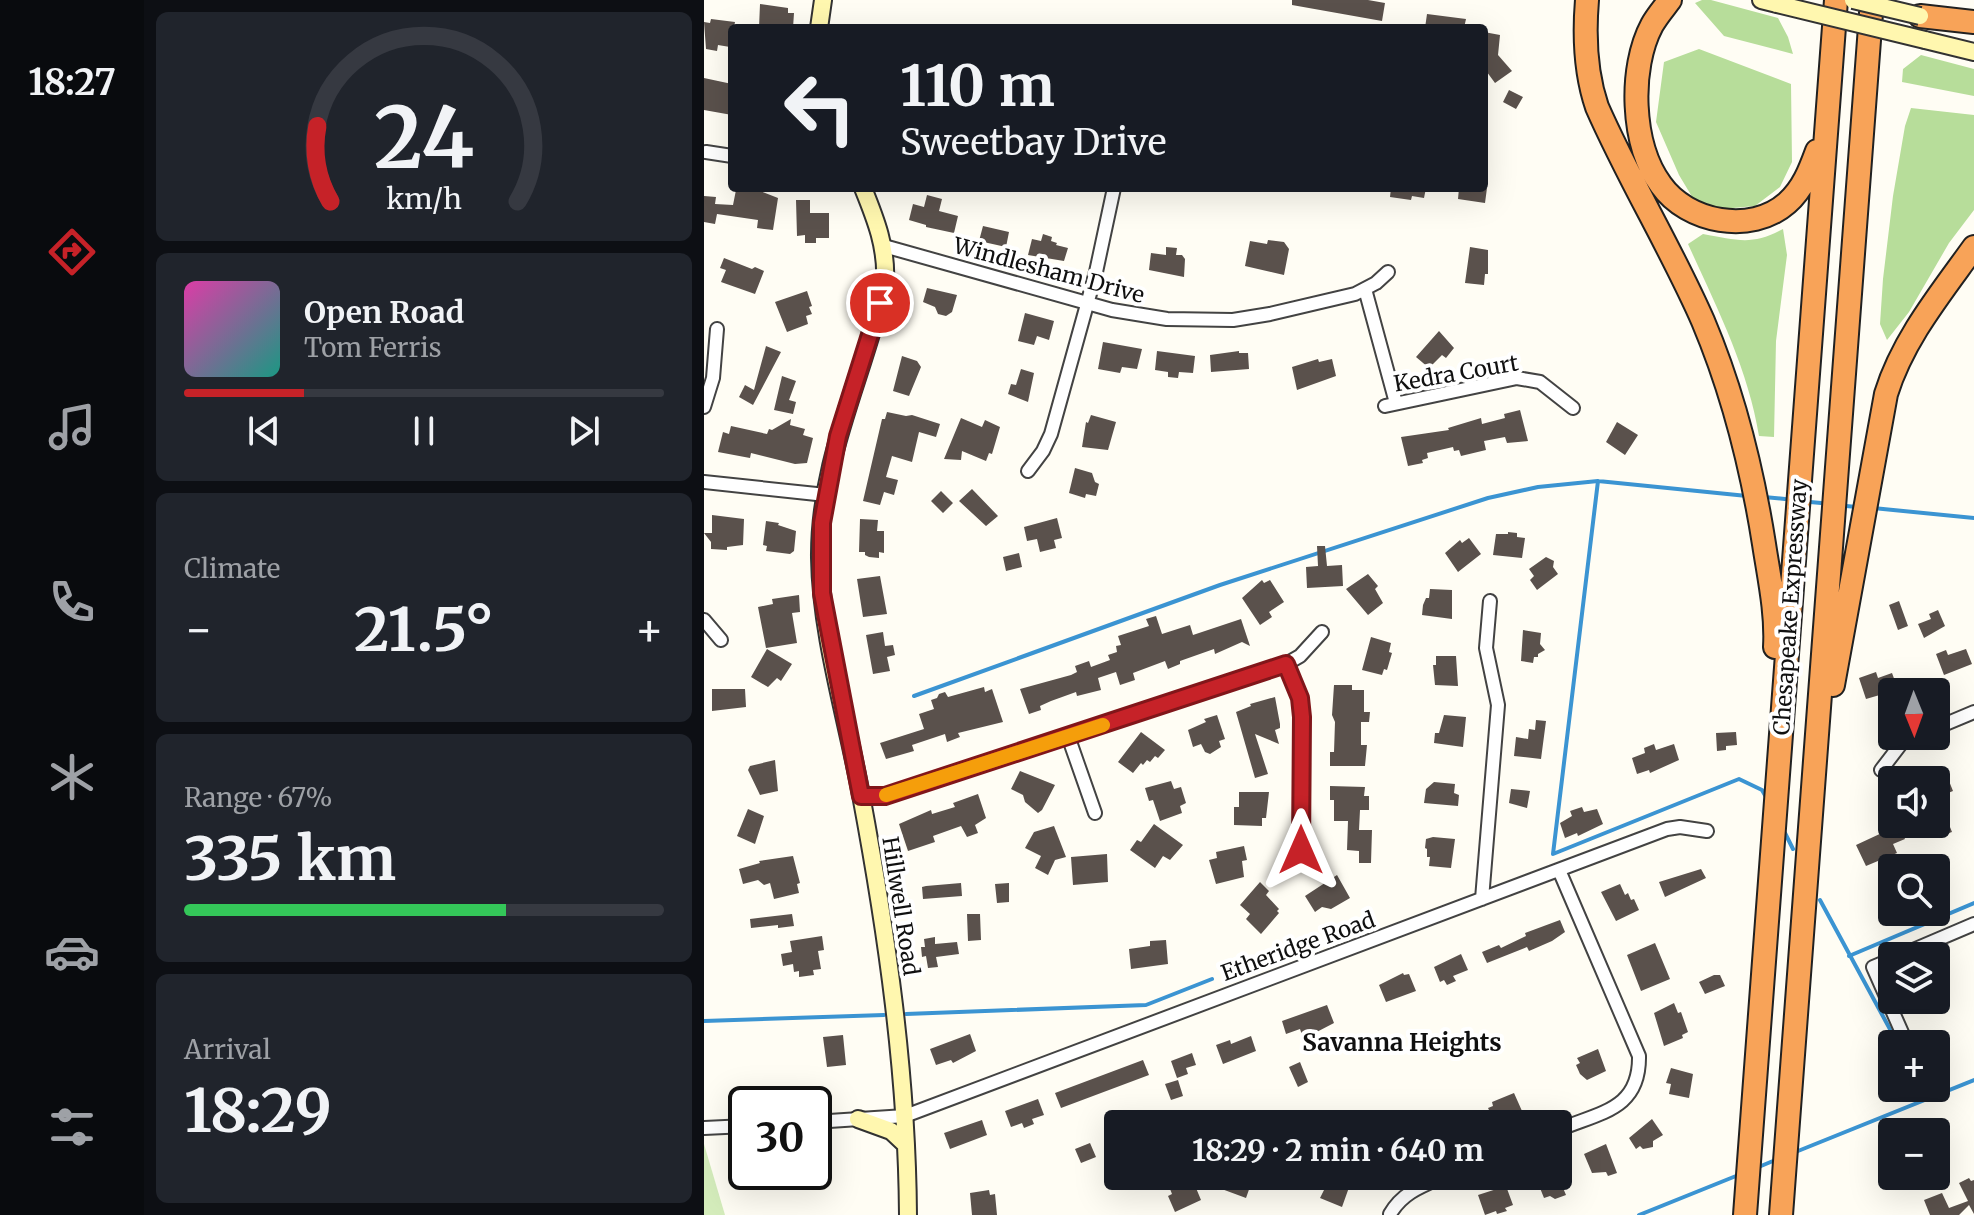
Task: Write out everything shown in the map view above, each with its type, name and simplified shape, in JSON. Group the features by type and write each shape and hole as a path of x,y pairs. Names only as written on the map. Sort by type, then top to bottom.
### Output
{"highway":[{"path":"1587,0 1585,42 1597,107 1703,321 1730,395 1750,466 1776,635 1771,700 1777,792"},
{"path":"1670,0 1651,26 1638,70 1636,111 1649,162 1660,184 1680,204 1706,218 1734,221 1764,217 1786,204 1805,182 1825,131"},
{"name":"Chesapeake Expressway","path":"1745,1215 1836,0"},
{"name":"Chesapeake Expressway","path":"1781,1215 1874,0"},
{"path":"1920,16 1974,22"},
{"path":"1808,852 1824,766 1832,692 1886,394 1892,375 1914,335 1974,247"}],"street":[{"path":"820,24 823,0"},
{"path":"1853,0 1974,30"},
{"path":"1769,2 1974,52"},
{"path":"706,152 728,155"},
{"name":"Hillwell Road","path":"864,192 884,246 886,266 882,293 844,414 826,495 820,557 822,593 883,919 905,1116 908,1215"},
{"path":"1028,471 1051,434 1113,192"},
{"name":"Windlesham Drive","path":"884,246 1142,316 1233,320 1350,295 1365,289 1388,272"},
{"name":"Kedra Court","path":"1365,289 1391,405 1517,378 1540,382 1573,408"},
{"path":"704,407 713,378 717,329"},
{"path":"704,482 826,495"},
{"path":"1482,899 1498,705 1486,648 1490,601"},
{"path":"704,620 721,640"},
{"path":"861,796 885,796 1286,664 1300,656 1322,632"},
{"path":"1286,664 1300,698 1302,717 1301,850"},
{"path":"1950,722 1974,712"},
{"path":"1068,736 1095,813"},
{"path":"1884,766 1896,750"},
{"name":"Etheridge Road","path":"832,1121 905,1116 1667,829 1680,827 1707,831"},
{"path":"1559,870 1639,1056 1634,1089 1622,1103 1572,1124"},
{"path":"1935,942 1973,927"},
{"path":"858,1119 891,1131 906,1145"},
{"path":"704,1128 728,1127"},
{"path":"1390,1214 1397,1202 1412,1190"}],"green space":[{"path":"1702,0 1778,18 1793,54 1724,36 1695,3"},
{"path":"1699,49 1791,84 1792,162 1780,187 1755,206 1722,209 1694,200 1679,175 1656,122 1664,62"},
{"path":"1921,55 1974,69 1974,96 1902,82 1903,69"},
{"path":"1911,108 1974,115 1974,210 1949,243 1909,312 1887,340 1880,324 1883,279 1893,196"},
{"path":"1783,229 1787,255 1776,341 1774,437 1759,436 1739,362 1688,244 1703,234 1753,240"},
{"path":"704,1144 725,1215 704,1215"}],"building":[{"path":"1292,0 1368,0 1385,3 1382,21 1292,5"},
{"path":"760,4 788,8 788,13 794,13 793,24 759,24"},
{"path":"1427,14 1466,19 1465,24 1426,24"},
{"path":"711,19 735,22 728,24 728,47 718,45 717,51 706,49 704,22 710,23"},
{"path":"1488,33 1500,35 1498,55 1512,71 1495,83 1488,73"},
{"path":"704,78 728,83 728,114 704,110"},
{"path":"1509,90 1523,97 1516,109 1503,102"},
{"path":"736,192 763,192 778,198 773,230 757,228 758,220 717,214 715,224 704,222 704,196 716,197 715,204 733,205"},
{"path":"1391,192 1425,192 1424,198 1412,196 1411,200 1390,197"},
{"path":"1459,192 1486,192 1485,203 1458,199"},
{"path":"927,195 942,199 939,211 958,216 954,233 909,220 913,204 924,207"},
{"path":"796,200 810,200 810,213 829,213 829,238 816,238 816,243 805,243 805,235 797,236"},
{"path":"983,226 1009,232 1006,247 979,241"},
{"path":"1043,234 1052,237 1051,241 1056,245 1068,248 1064,261 1028,255 1032,239 1041,241"},
{"path":"1268,240 1284,242 1289,249 1284,275 1245,266 1250,241 1267,244"},
{"path":"1166,247 1177,248 1176,255 1182,255 1185,259 1184,277 1149,270 1151,253 1166,255"},
{"path":"1470,247 1488,250 1488,274 1485,274 1484,285 1465,283"},
{"path":"724,258 764,271 755,294 721,282 726,270 720,268"},
{"path":"927,288 957,295 952,312 946,316 938,314 935,307 923,302"},
{"path":"807,291 812,306 809,307 812,314 806,316 808,324 787,332 775,302"},
{"path":"1025,313 1054,321 1049,340 1037,336 1034,345 1018,341"},
{"path":"1439,331 1454,348 1446,358 1442,355 1429,368 1416,357"},
{"path":"1103,342 1142,349 1137,369 1122,367 1120,373 1098,369"},
{"path":"766,346 781,352 753,405 739,397 745,385 754,390"},
{"path":"1157,351 1195,356 1193,373 1179,372 1178,378 1155,370"},
{"path":"1239,351 1248,353 1249,369 1211,372 1210,355"},
{"path":"902,356 917,361 921,367 909,396 893,391"},
{"path":"1318,359 1319,362 1332,359 1336,376 1297,390 1292,367"},
{"path":"1021,369 1034,373 1028,402 1008,394 1011,384 1016,385"},
{"path":"782,376 796,381 789,400 796,402 793,414 774,410"},
{"path":"1520,410 1528,441 1507,443 1505,437 1484,441 1486,450 1461,456 1459,450 1454,451 1453,447 1427,453 1428,458 1422,460 1423,463 1408,466 1401,437 1449,430 1481,418 1482,424"},
{"path":"887,412 912,415 940,424 936,437 919,432 912,462 892,456 886,477 898,480 894,495 884,492 880,505 863,501 882,419 885,419"},
{"path":"1091,415 1116,422 1108,450 1082,447 1086,422"},
{"path":"961,418 982,427 985,420 1000,427 992,454 989,453 986,461 962,451 961,460 944,459"},
{"path":"791,419 790,425 805,429 803,435 813,438 807,463 795,464 751,453 750,458 718,452 723,432 729,434 731,426 767,434 769,429"},
{"path":"1617,422 1638,435 1625,455 1606,442"},
{"path":"1075,468 1092,473 1099,484 1096,496 1086,494 1085,498 1069,493"},
{"path":"972,489 998,516 986,526 959,501"},
{"path":"941,491 953,503 943,513 931,501"},
{"path":"712,515 744,519 743,545 727,547 727,550 711,549 711,542 704,533 712,533"},
{"path":"1057,518 1062,538 1054,540 1056,548 1040,552 1037,539 1027,541 1024,527"},
{"path":"860,519 878,520 877,531 884,531 884,553 879,552 879,558 859,552"},
{"path":"766,521 796,531 794,551 790,554 766,551 767,546 763,545"},
{"path":"1508,532 1525,538 1522,558 1493,555 1496,534"},
{"path":"1469,538 1481,554 1458,572 1445,553 1460,540 1462,543"},
{"path":"1317,546 1325,546 1327,566 1342,565 1343,586 1307,588 1306,567 1318,566"},
{"path":"1019,553 1022,567 1006,571 1003,557"},
{"path":"1546,557 1554,561 1553,567 1558,574 1537,590 1530,580 1534,576 1529,569"},
{"path":"1368,574 1378,586 1375,589 1383,603 1368,615 1346,589"},
{"path":"880,576 887,614 863,617 857,579"},
{"path":"1262,580 1264,583 1270,580 1284,602 1269,612 1272,617 1260,625 1242,598"},
{"path":"1430,589 1452,590 1452,619 1422,615"},
{"path":"799,595 800,612 792,613 797,643 766,648 758,607 773,604 772,599"},
{"path":"1899,601 1908,626 1898,630 1889,605"},
{"path":"1938,610 1945,626 1924,638 1918,624 1931,619 1929,614"},
{"path":"1156,616 1162,634 1190,625 1193,635 1241,619 1250,646 1242,642 1215,654 1214,649 1180,661 1180,664 1168,669 1165,661 1133,673 1135,680 1120,685 1116,672 1098,678 1101,690 1077,696 1076,692 1040,706 1041,710 1029,714 1020,689 1071,675 1077,672 1075,666 1089,661 1091,667 1110,660 1108,655 1117,652 1116,646 1121,645 1118,636 1149,626 1146,619"},
{"path":"1523,630 1541,633 1540,644 1545,650 1534,657 1533,663 1521,661"},
{"path":"883,632 885,646 893,645 895,655 887,657 890,671 873,674 866,635"},
{"path":"1371,637 1391,643 1389,652 1392,653 1387,670 1384,669 1382,675 1362,670"},
{"path":"767,649 792,664 781,681 777,678 768,687 751,677"},
{"path":"1966,649 1972,664 1944,675 1936,654 1946,650 1948,655"},
{"path":"1436,656 1456,656 1458,686 1435,685 1433,665 1436,665"},
{"path":"1876,672 1878,696 1866,699 1859,678"},
{"path":"1334,685 1352,685 1352,690 1364,690 1364,712 1370,712 1369,722 1361,722 1361,745 1367,745 1365,766 1330,766 1330,752 1334,752"},
{"path":"984,687 985,692 992,689 1003,722 958,733 960,737 947,742 945,734 912,745 914,751 886,759 880,743 924,729 919,714 934,709 931,700 939,694 945,692 948,697"},
{"path":"712,689 745,689 746,707 712,711"},
{"path":"1275,697 1280,728 1275,730 1279,744 1255,734 1268,774 1255,778 1236,712 1250,704"},
{"path":"1217,715 1225,739 1219,741 1221,747 1210,754 1201,744 1193,747 1188,730 1206,722 1204,719"},
{"path":"1444,715 1466,717 1463,747 1434,743 1435,733 1439,733"},
{"path":"1536,720 1546,721 1541,759 1514,756 1516,737 1528,739 1529,729 1535,730"},
{"path":"1141,732 1165,750 1158,758 1155,756 1150,762 1141,763 1133,773 1118,762"},
{"path":"1736,732 1737,745 1717,751 1716,733"},
{"path":"1654,744 1656,750 1674,744 1679,760 1650,773 1649,770 1637,774 1632,758 1645,753 1644,748"},
{"path":"775,760 778,791 760,795 748,770 750,766"},
{"path":"1020,771 1055,785 1038,813 1025,802 1023,795 1011,789"},
{"path":"1171,781 1174,789 1181,787 1186,803 1180,806 1182,813 1160,821 1145,788"},
{"path":"1434,782 1455,784 1454,793 1459,795 1458,806 1424,803 1426,789"},
{"path":"1330,786 1365,787 1364,796 1369,796 1369,810 1360,810 1359,830 1372,830 1371,863 1359,863 1359,851 1347,850 1348,821 1334,821"},
{"path":"1511,789 1530,791 1527,808 1509,803"},
{"path":"1239,792 1269,792 1262,826 1234,825 1234,807 1239,807"},
{"path":"978,794 986,818 975,825 978,833 967,837 961,826 933,836 935,842 908,851 899,824 931,810 932,814 955,807 953,803"},
{"path":"1582,807 1584,812 1597,809 1603,824 1578,836 1577,833 1565,838 1560,823 1572,816 1570,811"},
{"path":"748,809 764,816 755,844 737,836"},
{"path":"1154,824 1183,845 1170,860 1163,856 1155,868 1130,850 1137,840 1141,842"},
{"path":"1054,826 1066,857 1055,860 1048,875 1035,868 1041,856 1025,848 1034,832"},
{"path":"1878,835 1878,838 1905,839 1893,844 1897,853 1878,854 1878,861 1866,866 1856,845"},
{"path":"1426,839 1455,839 1451,868 1429,866"},
{"path":"1244,846 1247,860 1242,861 1244,877 1216,884 1209,860 1217,858 1216,852"},
{"path":"1107,854 1108,882 1073,885 1071,857"},
{"path":"793,856 800,883 797,884 799,893 774,899 770,883 764,885 758,880 743,884 739,869 759,861"},
{"path":"1701,869 1706,878 1665,897 1659,882"},
{"path":"1337,875 1350,898 1331,909 1322,907 1315,912 1305,896"},
{"path":"1260,882 1269,891 1266,895 1279,909 1261,934 1246,919 1250,914 1240,905"},
{"path":"961,883 962,896 923,899 922,887"},
{"path":"1009,883 1009,902 997,903 995,884"},
{"path":"1620,884 1625,895 1628,893 1631,900 1634,899 1639,910 1616,921 1601,892"},
{"path":"792,914 794,926 751,928 750,919"},
{"path":"967,914 980,914 981,940 968,941"},
{"path":"1560,920 1565,932 1552,941 1487,963 1482,952 1499,945 1501,948 1526,936 1525,933"},
{"path":"822,936 824,950 818,951 821,969 813,970 814,975 799,977 799,971 794,972 793,964 783,966 781,954 792,952 790,941"},
{"path":"935,937 935,944 957,942 959,954 936,957 938,967 928,968 921,947 925,947 924,939"},
{"path":"1166,940 1168,964 1131,969 1129,949 1150,946 1150,941"},
{"path":"1655,943 1670,979 1641,991 1627,955"},
{"path":"1461,954 1468,970 1453,976 1456,981 1447,985 1444,980 1440,982 1434,967"},
{"path":"1403,973 1409,974 1416,991 1386,1002 1379,985"},
{"path":"1720,975 1725,986 1705,994 1699,982"},
{"path":"1674,1003 1688,1032 1682,1035 1683,1038 1664,1046 1654,1013"},
{"path":"1327,1005 1334,1023 1309,1036 1308,1032 1302,1035 1300,1029 1286,1034 1282,1021"},
{"path":"970,1034 976,1051 953,1063 951,1060 936,1065 930,1049"},
{"path":"843,1035 846,1065 827,1067 823,1037"},
{"path":"1251,1036 1256,1051 1223,1064 1216,1045 1230,1040 1231,1044"},
{"path":"1598,1049 1606,1071 1587,1080 1580,1074 1577,1058"},
{"path":"1192,1053 1196,1065 1186,1068 1188,1074 1177,1078 1171,1061"},
{"path":"1143,1060 1149,1075 1061,1108 1055,1093"},
{"path":"1300,1062 1308,1082 1298,1087 1289,1067"},
{"path":"1671,1068 1693,1074 1689,1098 1669,1094 1671,1084 1666,1083"},
{"path":"1178,1080 1183,1096 1171,1100 1165,1084"},
{"path":"1514,1093 1522,1110 1489,1110 1492,1102"},
{"path":"1038,1099 1044,1115 1032,1119 1034,1124 1024,1128 1022,1123 1011,1127 1005,1111"},
{"path":"1652,1119 1663,1135 1653,1141 1653,1147 1643,1149 1640,1146 1636,1149 1629,1138"},
{"path":"982,1120 987,1135 950,1149 944,1133"},
{"path":"1090,1143 1096,1157 1081,1163 1075,1149"},
{"path":"1606,1144 1617,1173 1608,1176 1606,1172 1592,1173 1584,1154"},
{"path":"1969,1178 1974,1180 1974,1214 1969,1205 1959,1215 1930,1215 1924,1200 1942,1193 1949,1208 1968,1201 1959,1183"},
{"path":"989,1190 990,1195 995,1194 997,1215 972,1215 970,1193"},
{"path":"1170,1190 1197,1190 1201,1200 1175,1212 1168,1196 1172,1194"},
{"path":"1224,1190 1249,1190 1246,1198"},
{"path":"1324,1190 1348,1190 1342,1207 1320,1198"},
{"path":"1507,1190 1513,1205 1505,1208 1507,1211 1485,1215 1478,1195"},
{"path":"1541,1190 1564,1190 1566,1195 1555,1199 1550,1196 1544,1198"}],"waterway":[{"path":"1598,481 1553,854 1739,779 1762,790 1766,797"},
{"path":"914,696 1220,585 1488,498 1538,487 1598,481 1747,496"},
{"path":"1764,497 1785,499"},
{"path":"1810,502 1821,503"},
{"path":"1846,506 1857,507"},
{"path":"1873,508 1974,518"},
{"path":"1785,833 1793,849"},
{"path":"1820,900 1890,1030"},
{"path":"1849,956 1974,903"},
{"path":"906,1014 1146,1005 1212,979"},
{"path":"704,1021 884,1015"},
{"path":"1798,1151 1974,1080"},
{"path":"1761,1166 1773,1161"},
{"path":"1639,1215 1736,1176"}],"slow traffic":[{"path":"886,795 1103,725"}],"district":[{"name":"Savanna Heights","path":"1402,1042"}],"route":[{"path":"880,303 838,436 829,475 820,557 826,618 861,796 885,796 1286,664 1300,698 1302,717 1301,850"}]}
